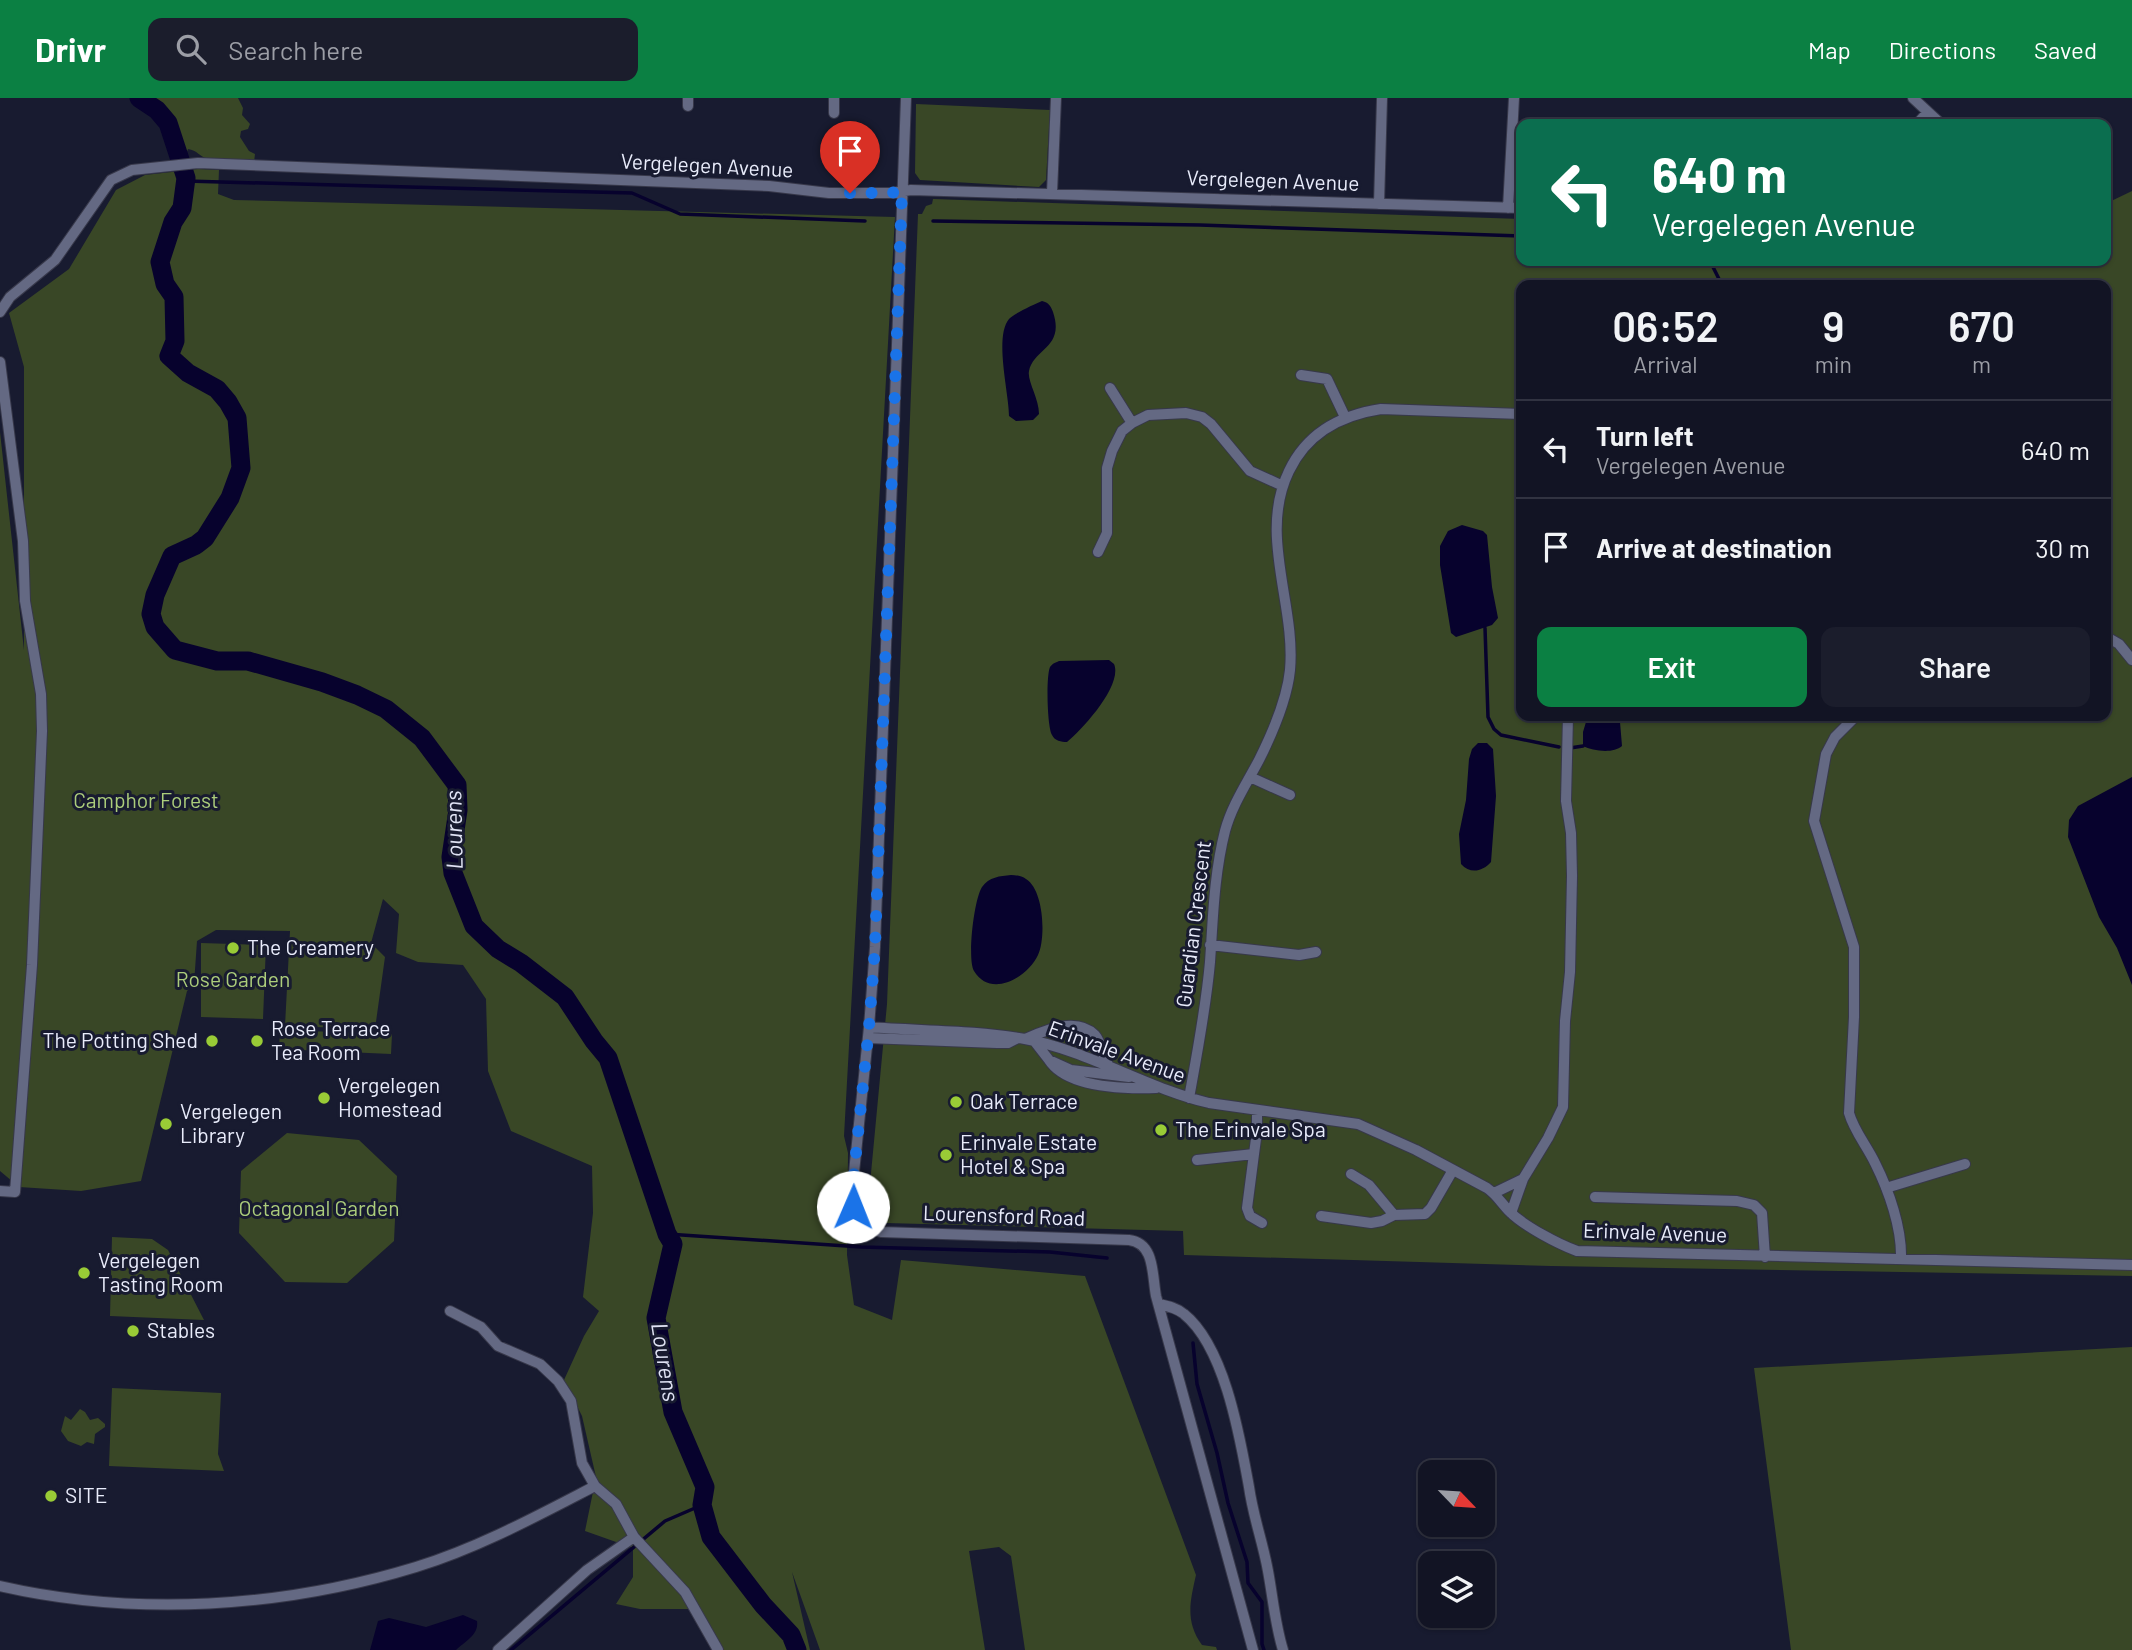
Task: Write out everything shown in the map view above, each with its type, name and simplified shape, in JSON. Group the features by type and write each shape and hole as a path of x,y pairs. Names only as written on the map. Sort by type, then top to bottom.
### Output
{"street":[{"path":"834,98 834,114"},
{"name":"Lourensford Road","path":"906,98 880,832 869,1027 853,1182 853,1207 858,1223 881,1232 1137,1241 1147,1248 1150,1270 1253,1650"},
{"path":"1052,193 1056,98"},
{"path":"1379,204 1382,98"},
{"path":"1508,208 1514,98"},
{"path":"1913,98 1936,119"},
{"path":"1922,119 1928,112"},
{"name":"Vergelegen Avenue","path":"1,308 10,297 55,260 111,180 132,170 198,163 769,187 829,193 1052,193 1516,208"},
{"path":"0,362 23,541 25,601 41,694 43,730 32,965 15,1192 0,1191"},
{"path":"1301,375 1327,379 1345,417"},
{"path":"1110,388 1132,423"},
{"name":"Guardian Crescent","path":"1189,1098 1200,1032 1211,918 1225,830 1282,704 1290,670 1289,627 1278,562 1279,511 1283,486 1294,461 1318,433 1345,417 1381,409 1516,414"},
{"path":"1098,552 1107,533 1107,468 1112,451 1122,431 1132,423 1154,414 1186,413 1202,417 1250,471 1283,486"},
{"path":"2111,639 2119,644 2132,660"},
{"path":"1511,1213 1523,1179 1563,1107 1572,876 1571,832 1566,801 1567,721"},
{"path":"1851,721 1835,737 1826,754 1814,821 1854,947 1849,1114 1886,1188 1900,1238 1901,1259"},
{"path":"1250,776 1290,795"},
{"path":"1210,945 1299,955 1316,952"},
{"name":"Erinvale Avenue","path":"869,1027 1007,1036 1035,1042 1109,1067 1189,1098 1358,1124 1494,1193 1511,1213 1577,1251 2132,1265"},
{"path":"1020,1039 1059,1027 1087,1031 1096,1037 1109,1067"},
{"name":"Erinvale Avenue","path":"868,1038 997,1043 1020,1039"},
{"path":"1035,1042 1060,1072 1096,1084 1164,1088"},
{"path":"1049,1060 1078,1072 1136,1077"},
{"path":"1257,1110 1247,1208 1250,1216 1262,1223"},
{"path":"1197,1160 1254,1154"},
{"path":"1886,1188 1965,1164"},
{"path":"1321,1216 1371,1223 1382,1221 1394,1214 1428,1212 1453,1170"},
{"path":"1351,1174 1369,1185 1394,1214"},
{"path":"1494,1193 1523,1179"},
{"path":"1595,1197 1737,1201 1754,1205 1762,1213 1765,1257"},
{"path":"1159,1304 1183,1313 1197,1328 1219,1369 1239,1433 1283,1650"},
{"path":"450,1311 481,1327 498,1346 540,1364 558,1381 571,1401 582,1463 594,1486 616,1504 634,1537 685,1592 718,1650"},
{"path":"0,1586 79,1600 128,1603 191,1604 271,1599 415,1567 458,1552 594,1486"},
{"path":"498,1650 587,1570 634,1537"}],"green space":[{"path":"147,98 238,98 243,108 242,115 250,124 248,129 241,131 240,137 249,151 255,154 254,162 208,159 188,149 185,157 179,154 169,122 161,110"},
{"path":"916,104 1050,110 1046,180 1039,187 920,180 915,173"},
{"name":"Camphor Forest","path":"198,169 219,170 218,194 234,200 895,217 844,1136 848,1153 847,1255 854,1305 892,1320 901,1260 1085,1276 1196,1575 1190,1611 1193,1628 1202,1645 1216,1647 1217,1650 1025,1650 1011,1556 999,1547 969,1551 985,1650 820,1650 792,1572 810,1650 724,1650 697,1609 640,1609 616,1604 633,1577 633,1548 585,1531 596,1477 582,1416 564,1380 599,1311 583,1297 593,1213 592,1166 511,1131 488,1071 486,999 463,965 418,962 396,953 399,914 383,899 371,943 385,957 375,1029 285,1026 290,931 216,930 197,941 194,984 187,991 141,1181 81,1191 19,1187 0,1171 0,432 24,650 24,367 9,313 69,269 116,190 145,175"},
{"path":"2132,191 2132,1276 1551,1266 1184,1255 1183,1231 886,1223 868,1205 887,1004 918,214 922,214 926,206 932,204 933,199 1516,219 1516,266 2111,266 2111,201"},
{"name":"Rose Garden","path":"201,943 266,945 263,1019 201,1017"},
{"path":"280,1030 392,1034 391,1054 279,1049"},
{"name":"Octagonal Garden","path":"287,1133 359,1140 397,1176 394,1241 347,1283 285,1282 239,1233 241,1171"},
{"path":"112,1237 152,1239 168,1250 204,1320 110,1316"},
{"path":"2132,1347 2132,1650 1791,1650 1754,1368"},
{"path":"112,1388 221,1393 218,1454 224,1471 109,1466"},
{"path":"80,1409 90,1420 98,1418 105,1424 105,1427 95,1434 94,1444 87,1442 81,1446 68,1441 61,1431 65,1416 71,1420"}],"shaded area":[{"path":"1042,301 1050,306 1056,324 1052,340 1032,363 1029,371 1039,414 1033,420 1016,421 1009,416 1002,352 1005,327 1011,317"},
{"path":"1462,525 1483,531 1487,535 1498,618 1492,625 1456,637 1451,633 1440,565 1440,546 1448,531"},
{"path":"1109,660 1114,664 1115,673 1113,683 1100,706 1067,742 1056,740 1050,730 1048,712 1050,667 1059,661"},
{"path":"1586,722 1620,722 1622,746 1603,751 1583,746"},
{"path":"1478,743 1487,743 1493,749 1496,796 1491,862 1480,870 1472,870 1461,864 1459,834 1466,800 1469,759 1472,749"},
{"path":"2132,777 2132,985 2117,948 2099,917 2068,837 2069,820 2078,806"},
{"path":"1011,875 1026,879 1037,893 1042,915 1041,947 1033,963 1018,977 1009,982 990,983 981,979 972,964 971,942 976,903 982,887 988,881"},
{"path":"463,1615 477,1621 477,1626 471,1637 456,1650 370,1650 378,1621 389,1618 426,1627"}],"waterway":[{"name":"Lourens","path":"139,98 157,110 168,123 186,178 182,208 173,222 160,262 165,284 174,297 175,341 169,356 188,373 217,389 228,402 237,418 241,468 230,498 205,538 172,556 155,595 151,614 155,627 175,650 217,661 248,661 322,682 386,709 422,738 457,785 458,810 451,857 453,873 474,926 498,949 565,997 608,1058 667,1234 673,1244 656,1318 673,1412 705,1487 702,1505 711,1537 763,1605 791,1635 797,1650"},
{"path":"186,181 632,193 680,214 865,221"},
{"path":"933,221 1200,225 1516,236"},
{"path":"1712,266 1720,280"},
{"path":"1485,628 1488,717 1494,729 1501,735 1559,747"},
{"path":"1570,748 1583,746"},
{"path":"667,1234 861,1247 1050,1252 1107,1258"},
{"path":"1193,1343 1197,1384 1228,1503 1247,1562 1248,1583 1262,1602 1264,1650"},
{"path":"511,1650 665,1521 702,1505"}],"place":[{"name":"The Creamery","path":"233,948"},
{"name":"The Potting Shed","path":"212,1041"},
{"name":"Rose Terrace Tea Room","path":"257,1041"},
{"name":"Vergelegen Homestead","path":"324,1098"},
{"name":"Oak Terrace","path":"956,1102"},
{"name":"Vergelegen Library","path":"166,1124"},
{"name":"The Erinvale Spa","path":"1161,1130"},
{"name":"Erinvale Estate Hotel & Spa","path":"946,1155"},
{"name":"Vergelegen Tasting Room","path":"84,1273"},
{"name":"Stables","path":"133,1331"},
{"name":"SITE","path":"51,1496"}],"route":[{"path":"850,193 902,191 875,947 853,1182 853,1207"}]}
